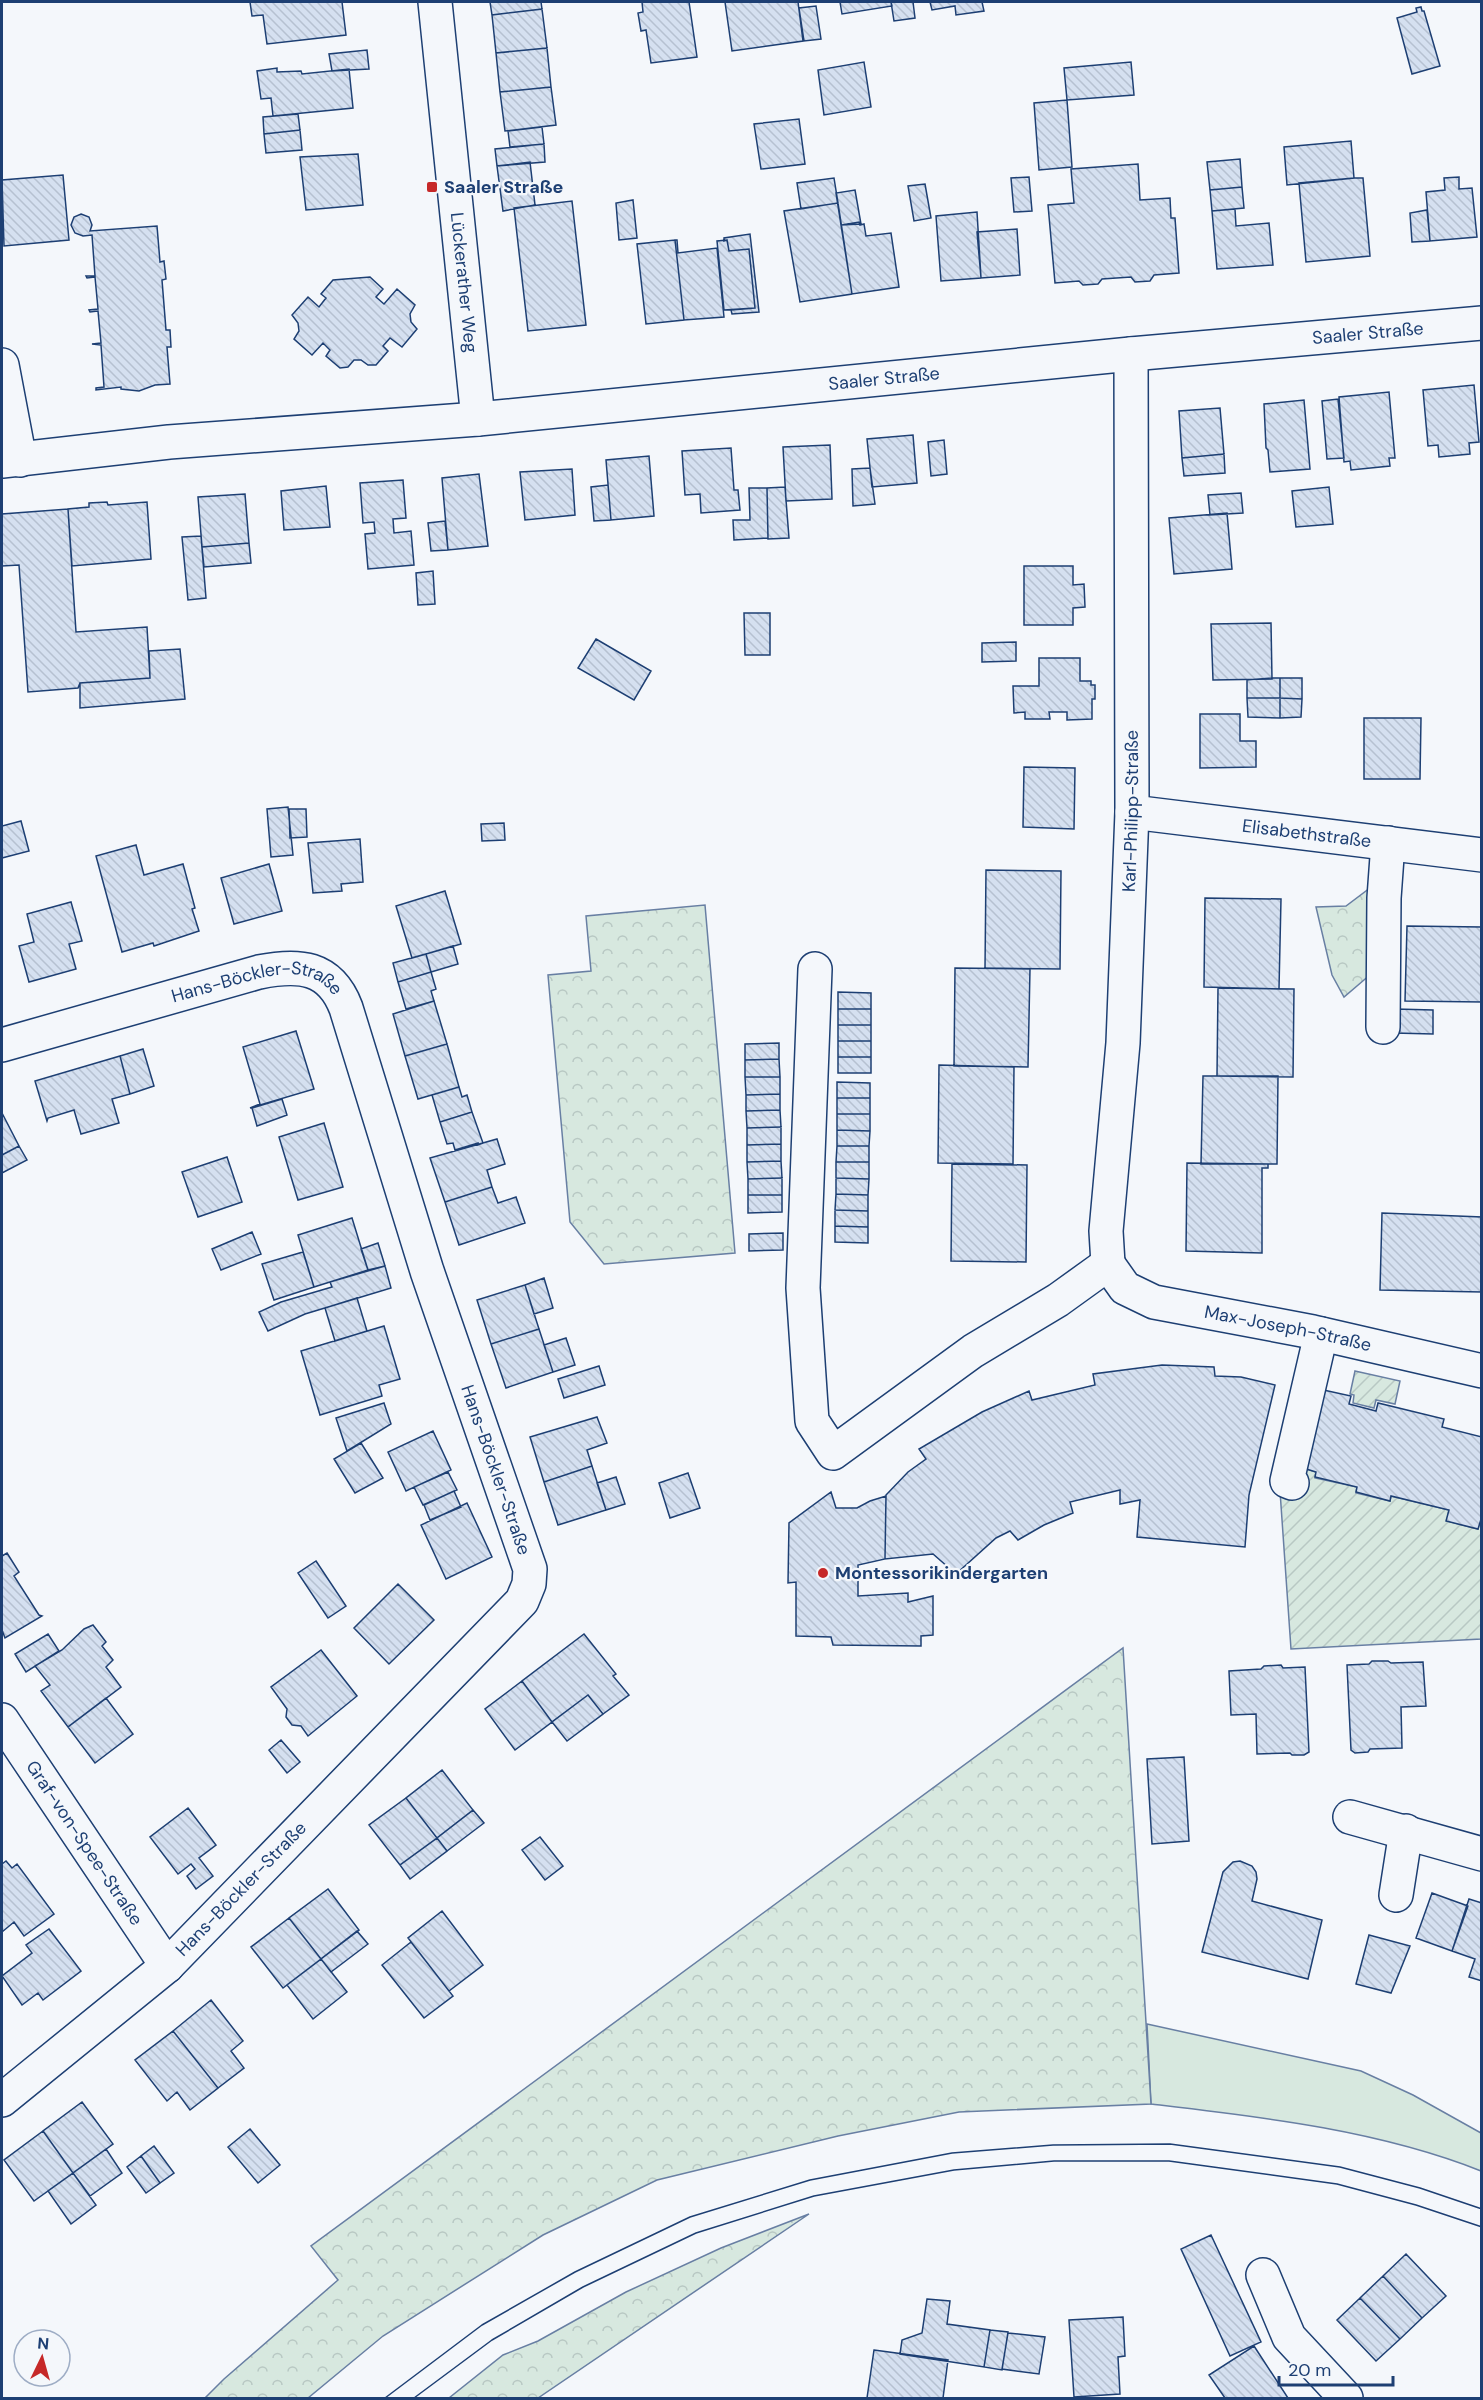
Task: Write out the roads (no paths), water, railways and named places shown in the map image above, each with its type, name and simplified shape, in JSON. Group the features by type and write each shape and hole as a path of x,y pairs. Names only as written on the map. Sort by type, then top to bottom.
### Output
{"street":[{"name":"Lückerather Weg","path":"435,2 478,419"},
{"name":"Saaler Straße","path":"11,460 169,442 478,419 1131,354 1482,323"},
{"name":"Karl-Philipp-Straße","path":"1108,1264 1106,1231 1123,1043 1132,812 1131,354"},
{"path":"2,365 11,460"},
{"name":"Elisabethstraße","path":"1132,812 1482,855"},
{"path":"1383,1027 1384,898 1388,843"},
{"name":"Hans-Böckler-Straße","path":"2,1045 279,968 314,971 328,979 340,992 346,1008 427,1271 530,1569 529,1584 522,1601 167,1966 2,2100"},
{"path":"815,969 803,1288 812,1421 832,1453 974,1351 1058,1300 1108,1264"},
{"name":"Max-Joseph-Straße","path":"1108,1264 1125,1288 1154,1302 1320,1334 1482,1371"},
{"path":"1292,1483 1287,1481 1320,1334"},
{"name":"Graf-von-Spee-Straße","path":"2,1720 167,1966"},
{"path":"1350,1817 1482,1854"},
{"path":"1396,1895 1406,1831"},
{"path":"1263,2275 1289,2337 1346,2398"}],"tram line":[{"path":"385,2398 482,2325 575,2272 690,2217 810,2180 952,2153 1053,2145 1170,2144 1340,2167 1420,2188 1482,2209"},
{"path":"414,2398 492,2340 583,2287 696,2233 814,2196 954,2170 1054,2161 1169,2161 1337,2184 1416,2205 1482,2227"}],"place":[{"name":"Saaler Straße","path":"432,187"},
{"name":"Montessorikindergarten","path":"823,1573"}]}
